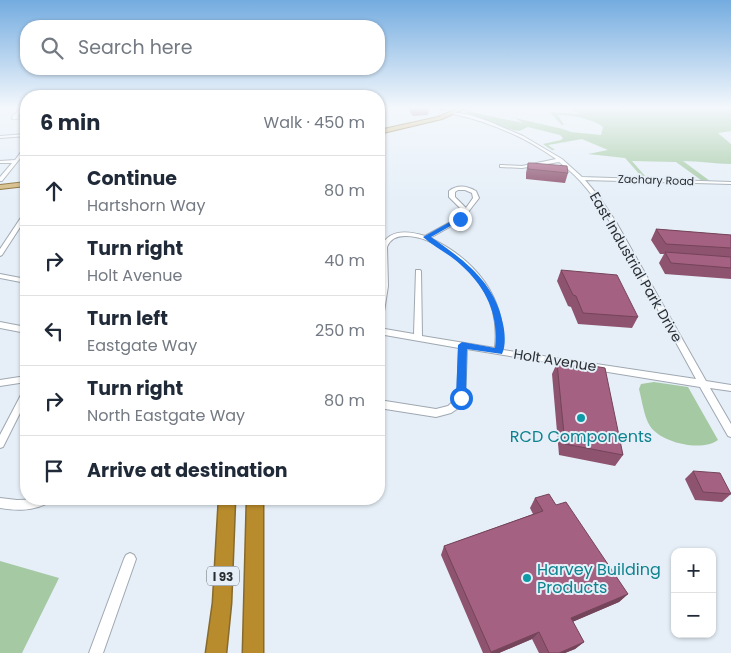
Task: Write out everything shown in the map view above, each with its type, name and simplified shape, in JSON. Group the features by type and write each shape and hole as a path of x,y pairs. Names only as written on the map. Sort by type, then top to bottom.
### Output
{"highway":[{"name":"I 93","path":"216,653 222,603 227,505"},
{"name":"I 93","path":"253,653 255,505"}],"main road":[{"path":"0,187 20,185"}],"street":[{"name":"East Industrial Park Drive","path":"524,138 560,160 581,178 595,194 731,433"},
{"path":"0,180 20,156"},
{"path":"502,166 522,167 560,160"},
{"path":"0,162 16,161"},
{"name":"Zachary Road","path":"581,178 731,183"},
{"path":"427,237 454,223 466,212 476,195 469,189 456,189 452,191 452,197 466,212"},
{"path":"0,254 20,223"},
{"path":"385,241 404,233 427,237 463,263 488,291 499,321 501,333 499,352"},
{"path":"418,271 418,337"},
{"path":"0,276 20,279"},
{"path":"0,325 20,329"},
{"name":"Holt Avenue","path":"385,332 499,352 731,388"},
{"path":"385,405 436,413 444,412 457,405 461,398 462,345"},
{"path":"0,383 20,380"},
{"path":"0,444 20,405"},
{"path":"0,503 20,506 30,505"},
{"path":"96,653 130,559"}],"green space":[{"path":"563,138 724,138 731,144 731,164 683,161 710,181 701,180 676,162 632,161 645,176 642,177 625,158 588,154 608,150 582,139 548,145 555,150 543,144"},
{"path":"654,382 688,387 718,440 711,444 702,445 682,444 655,432 646,418 639,389 641,384"},
{"path":"0,561 59,578 22,653 0,653"}],"building":[{"path":"528,163 567,166 568,173 528,169"},
{"path":"656,229 731,235 731,248 666,244"},
{"path":"665,252 731,257 731,268 671,263"},
{"path":"561,270 617,275 638,317 583,313 576,296 573,295"},
{"name":"RCD Components","path":"557,363 594,369 594,366 605,368 623,455 565,444"},
{"path":"693,471 720,473 731,494 703,492"},
{"name":"Harvey Building Products","path":"549,494 556,505 566,502 628,594 571,618 584,642 559,653 549,653 539,632 491,652 444,546 543,511 535,498"}],"place":[{"name":"RCD Components","path":"581,418"},
{"name":"Harvey Building Products","path":"527,578"}],"route":[{"path":"460,219 427,237 452,254 480,280 493,301 501,333 499,352 462,345 461,398"}]}
